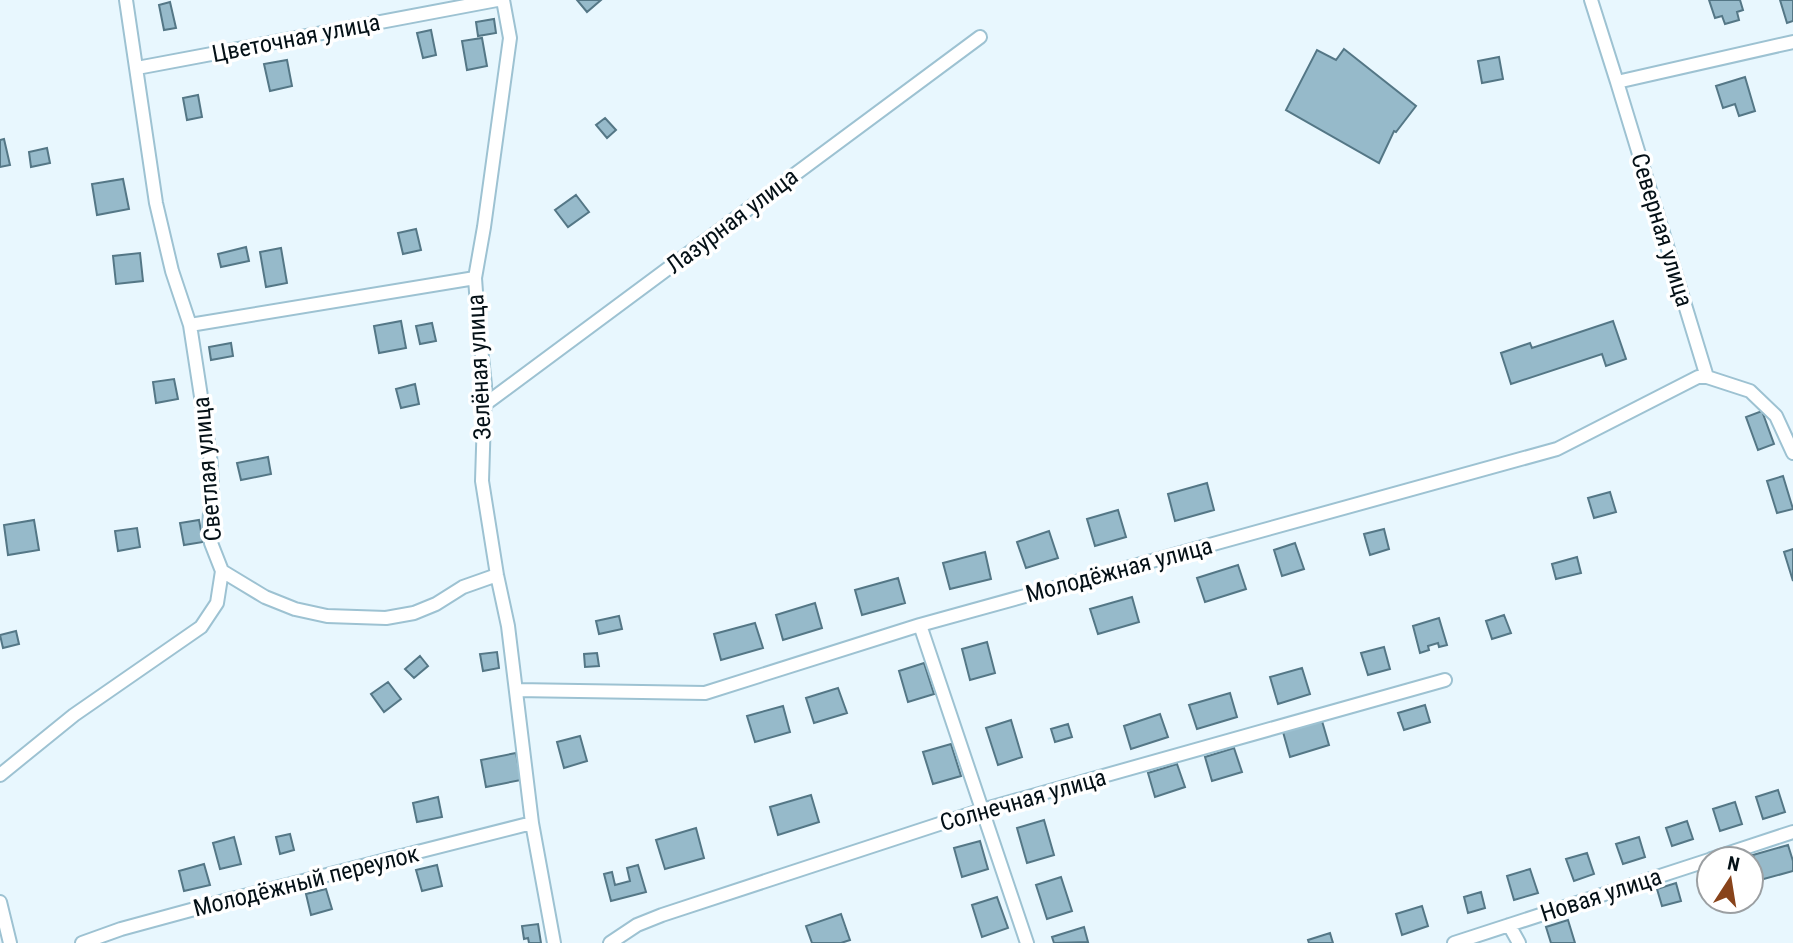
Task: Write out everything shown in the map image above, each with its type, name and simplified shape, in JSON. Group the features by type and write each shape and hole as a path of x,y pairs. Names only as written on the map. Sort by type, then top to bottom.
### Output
{"street":[{"name":"Светлая улица","path":"126,0 156,204 172,271 190,325 210,455 211,543 222,571 265,597 295,609 327,616 386,618 414,613 436,604 463,587 497,575"},
{"name":"Цветочная улица","path":"137,68 497,0"},
{"path":"475,278 510,38 503,0"},
{"name":"Северная улица","path":"1591,0 1707,377"},
{"name":"Лазурная улица","path":"484,405 980,37"},
{"path":"1617,82 1793,42"},
{"name":"Зелёная улица","path":"190,325 475,278 485,385 482,481 497,575"},
{"path":"1707,377 1750,391 1776,416 1793,453"},
{"name":"Молодёжная улица","path":"516,690 705,692 920,625 1557,449 1689,381 1707,377"},
{"path":"0,775 74,715 201,627 216,603 222,571"},
{"path":"497,575 508,626 532,824 554,943"},
{"path":"920,625 1027,943"},
{"name":"Солнечная улица","path":"610,943 637,925 662,915 982,810 1445,680"},
{"name":"Молодёжный переулок","path":"82,943 121,929 224,901 532,824"},
{"name":"Новая улица","path":"1753,845 1793,832"},
{"name":"Новая улица","path":"1454,943 1695,864"},
{"path":"0,902 10,943"},
{"path":"1509,925 1519,943"}],"building":[{"path":"577,0 601,0 587,12"},
{"path":"1709,0 1740,0 1743,10 1737,12 1739,20 1725,24 1722,16 1715,18"},
{"path":"1780,0 1793,0 1793,21 1787,23"},
{"path":"170,2 176,28 164,30 159,5"},
{"path":"494,19 496,33 478,36 476,22"},
{"path":"431,30 436,55 423,58 417,33"},
{"path":"482,38 487,66 467,70 462,41"},
{"path":"1344,49 1416,106 1396,132 1394,131 1379,163 1286,110 1317,50 1336,60"},
{"path":"1499,57 1503,79 1482,83 1478,61"},
{"path":"287,60 292,86 270,91 264,64"},
{"path":"1745,77 1755,111 1739,116 1735,104 1723,108 1716,86"},
{"path":"198,95 202,117 187,120 183,98"},
{"path":"605,118 616,130 607,138 596,125"},
{"path":"4,139 10,165 0,167 0,140"},
{"path":"47,148 50,163 31,167 29,152"},
{"path":"123,179 129,209 97,215 92,184"},
{"path":"576,195 589,212 568,227 555,210"},
{"path":"416,229 421,250 403,254 398,233"},
{"path":"246,247 249,261 221,267 218,254"},
{"path":"281,248 287,283 266,287 260,252"},
{"path":"140,253 143,281 116,284 113,256"},
{"path":"401,321 406,348 379,353 374,326"},
{"path":"1613,321 1626,359 1606,366 1602,354 1511,384 1501,353 1530,343 1532,348"},
{"path":"432,323 436,341 420,344 416,326"},
{"path":"231,343 233,356 211,360 209,347"},
{"path":"174,379 178,399 156,403 153,382"},
{"path":"415,384 419,404 401,408 396,389"},
{"path":"1762,411 1774,444 1758,450 1746,417"},
{"path":"268,457 271,474 241,480 237,463"},
{"path":"1783,476 1793,509 1777,513 1767,481"},
{"path":"1207,483 1214,510 1175,521 1168,494"},
{"path":"1610,492 1616,512 1594,518 1588,498"},
{"path":"1118,510 1126,537 1095,546 1087,519"},
{"path":"34,520 39,550 8,555 4,525"},
{"path":"199,520 203,542 184,545 180,523"},
{"path":"137,528 140,547 118,551 115,531"},
{"path":"1384,529 1389,549 1370,555 1364,534"},
{"path":"1049,531 1058,558 1026,568 1017,542"},
{"path":"1295,543 1304,569 1282,576 1274,550"},
{"path":"1793,549 1793,581 1784,552"},
{"path":"985,552 991,579 950,589 943,563"},
{"path":"1577,557 1581,573 1556,579 1552,564"},
{"path":"1238,565 1246,589 1205,602 1197,578"},
{"path":"898,578 905,603 862,615 855,590"},
{"path":"1132,597 1139,622 1098,634 1090,609"},
{"path":"815,603 822,628 783,640 776,615"},
{"path":"1504,615 1511,633 1492,639 1486,621"},
{"path":"619,616 622,629 599,634 596,621"},
{"path":"1439,618 1447,645 1439,647 1438,643 1428,646 1429,650 1420,653 1413,626"},
{"path":"755,623 763,648 721,660 714,634"},
{"path":"16,631 19,644 3,648 0,635"},
{"path":"987,642 995,673 970,680 962,649"},
{"path":"1384,647 1390,669 1368,675 1361,653"},
{"path":"497,652 499,668 483,671 480,654"},
{"path":"597,653 599,666 585,667 584,654"},
{"path":"420,656 428,666 414,678 405,669"},
{"path":"924,663 934,694 908,702 899,671"},
{"path":"1302,668 1310,694 1278,704 1270,677"},
{"path":"388,682 401,699 384,712 371,694"},
{"path":"838,688 847,713 814,723 806,698"},
{"path":"1230,693 1237,717 1197,729 1189,705"},
{"path":"1425,705 1430,722 1404,730 1398,713"},
{"path":"783,706 790,732 755,742 747,716"},
{"path":"1160,714 1168,737 1131,749 1124,726"},
{"path":"1011,720 1022,757 998,765 986,728"},
{"path":"1322,721 1329,745 1290,757 1283,732"},
{"path":"1068,724 1072,737 1055,742 1051,729"},
{"path":"580,736 587,761 564,768 557,742"},
{"path":"951,744 961,776 933,784 923,752"},
{"path":"1234,748 1242,772 1212,781 1205,757"},
{"path":"516,753 521,780 486,787 481,760"},
{"path":"1177,764 1185,787 1155,797 1148,773"},
{"path":"1778,790 1785,812 1763,819 1756,797"},
{"path":"811,795 819,822 778,835 770,807"},
{"path":"438,797 442,817 417,822 413,803"},
{"path":"1735,802 1742,824 1720,831 1713,809"},
{"path":"1044,820 1054,855 1027,863 1017,828"},
{"path":"1687,821 1693,839 1672,846 1666,828"},
{"path":"696,828 704,858 665,869 656,840"},
{"path":"290,834 294,850 280,854 276,837"},
{"path":"234,837 241,864 220,869 213,843"},
{"path":"1639,837 1645,857 1623,864 1616,844"},
{"path":"980,841 988,869 962,877 954,848"},
{"path":"1788,845 1793,871 1765,879 1765,852"},
{"path":"1587,853 1594,874 1574,881 1566,859"},
{"path":"204,864 210,885 184,891 179,871"},
{"path":"437,865 442,886 422,891 416,870"},
{"path":"638,865 646,892 611,901 604,874 612,872 615,885 630,881 627,868"},
{"path":"1530,869 1538,893 1514,900 1507,876"},
{"path":"1061,877 1072,911 1047,919 1036,885"},
{"path":"1676,883 1681,901 1662,906 1657,889"},
{"path":"326,889 332,909 311,915 306,894"},
{"path":"1481,892 1485,908 1468,913 1464,897"},
{"path":"997,897 1008,928 982,937 972,905"},
{"path":"1422,906 1428,926 1402,935 1396,914"},
{"path":"841,914 850,940 841,943 812,943 806,926"},
{"path":"1568,920 1575,943 1551,943 1546,927"},
{"path":"538,924 541,943 529,943 528,938 524,939 522,926"},
{"path":"1084,927 1088,942 1054,943 1052,937"},
{"path":"1330,933 1333,943 1309,943 1308,940"}]}
